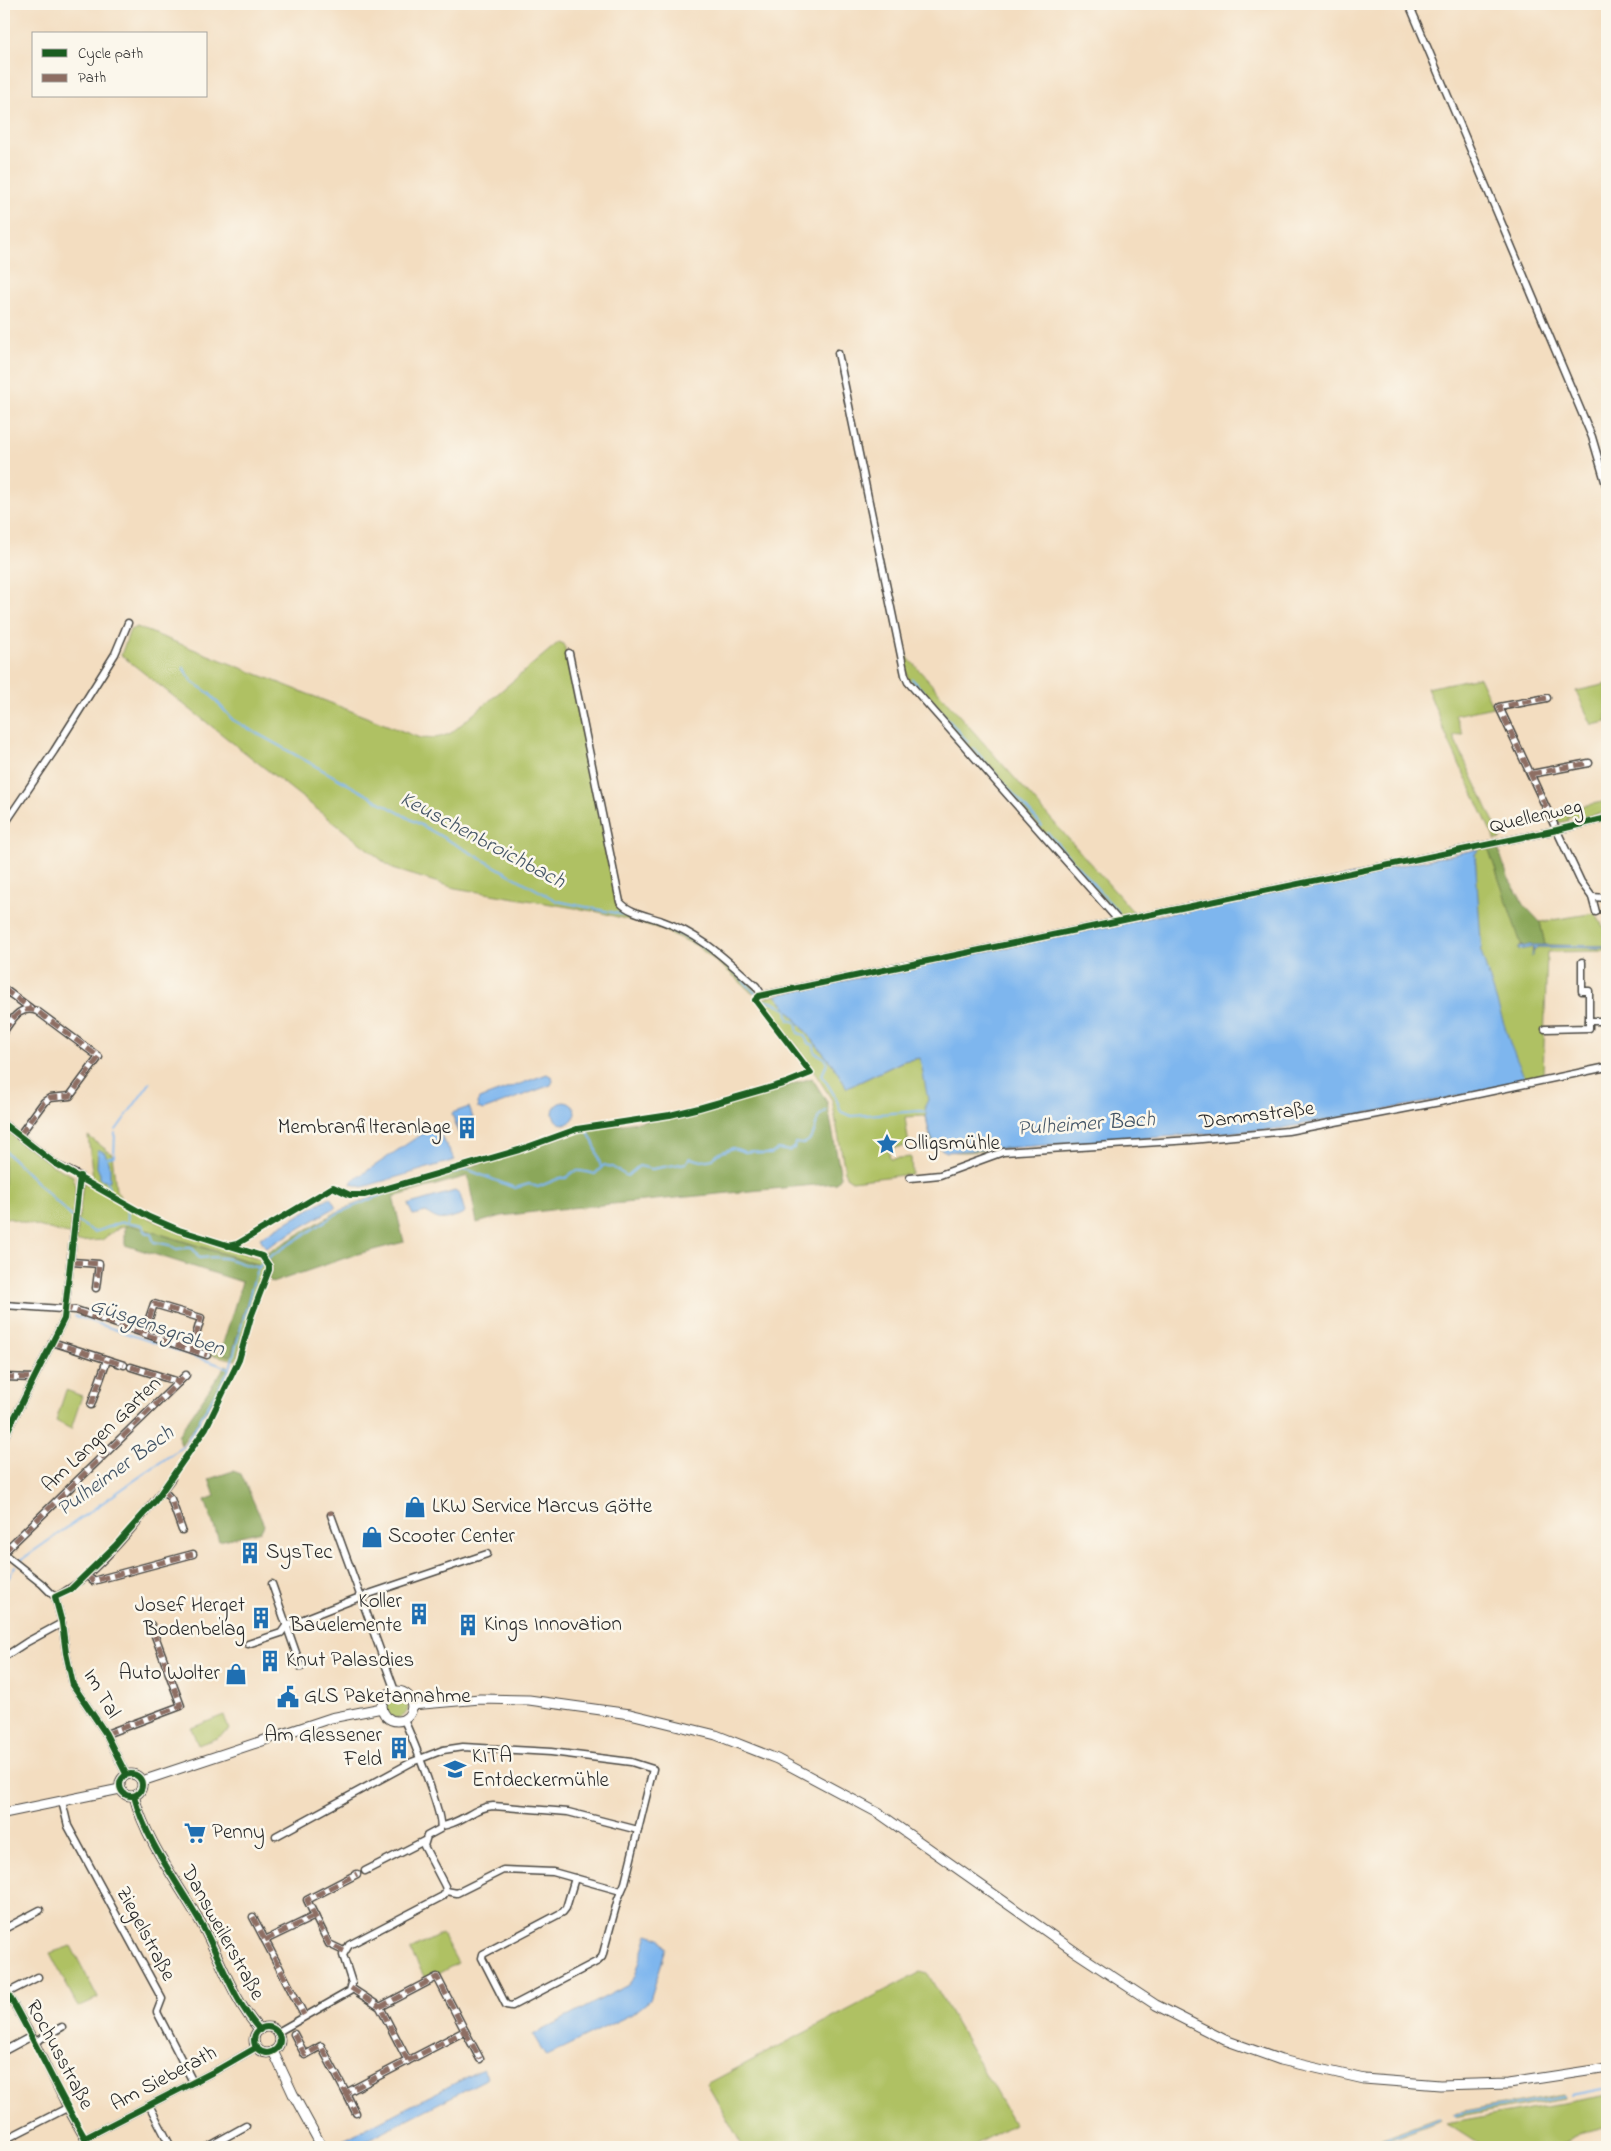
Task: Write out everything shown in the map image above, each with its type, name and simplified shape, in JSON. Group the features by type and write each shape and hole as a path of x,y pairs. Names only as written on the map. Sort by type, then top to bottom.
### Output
{"main road":[{"path":"395,1691 406,1694 412,1704 411,1712 404,1720 393,1721 388,1718 382,1708 386,1696 395,1691"},
{"path":"412,1704 480,1699 529,1700 630,1714 716,1735 777,1759 880,1814 1063,1943 1156,2005 1225,2040 1287,2062 1364,2079 1440,2086 1509,2083 1607,2068"},
{"path":"142,1781 331,1718 382,1708"},
{"path":"134,1773 142,1781 142,1788 134,1796 128,1796 120,1789 120,1782 126,1774 134,1773"},
{"path":"4,1813 120,1789"},
{"name":"Dansweilerstraße","path":"134,1796 153,1841 202,1926 239,1998 260,2030"},
{"name":"Dansweilerstraße","path":"260,2030 271,2028 278,2032"},
{"name":"Dansweilerstraße","path":"257,2047 255,2040 260,2030"},
{"path":"257,2047 266,2052 273,2051 280,2042 278,2032"},
{"path":"273,2051 293,2094 322,2147"}],"street":[{"path":"1409,4 1592,437 1607,488"},
{"path":"838,353 908,682 1118,920"},
{"path":"4,825 54,751 110,662 128,623"},
{"name":"Quellenweg","path":"569,653 620,902 627,908 665,922 704,941 756,986 760,992 759,996 1472,848 1607,818"},
{"path":"1547,698 1499,707 1582,882 1592,897 1596,912"},
{"path":"1531,774 1589,763"},
{"path":"1592,897 1607,898"},
{"path":"1545,1029 1589,1028 1589,991 1582,991 1582,962"},
{"path":"4,989 99,1057 70,1096 50,1098 44,1102 18,1136"},
{"path":"4,1031 16,1014 30,1008"},
{"path":"1589,1021 1607,1021"},
{"name":"Dammstraße","path":"910,1178 940,1175 1003,1152 1288,1131 1468,1097 1607,1067"},
{"path":"4,1124 57,1164 80,1176 67,1308 64,1319 4,1438"},
{"path":"72,1262 98,1264 96,1288"},
{"path":"144,1333 154,1304 201,1318 192,1349"},
{"path":"4,1305 67,1308 207,1355"},
{"path":"52,1342 124,1365"},
{"path":"91,1405 107,1360"},
{"name":"Am Langen Garten","path":"131,1368 179,1382"},
{"name":"Am Langen Garten","path":"4,1553 186,1375"},
{"path":"4,1377 34,1378"},
{"path":"4,1553 55,1597 70,1590 115,1546 164,1490 172,1478"},
{"path":"164,1490 171,1499 182,1530"},
{"path":"331,1516 395,1691"},
{"path":"86,1575 93,1582 193,1554"},
{"path":"248,1644 281,1633 286,1626 360,1597 487,1554"},
{"path":"272,1584 301,1667"},
{"name":"Im Tal","path":"55,1597 62,1623 73,1685 106,1734 126,1774"},
{"path":"4,1657 62,1623"},
{"path":"106,1734 181,1706 151,1625"},
{"path":"404,1720 420,1758 441,1826"},
{"path":"276,1836 420,1758 443,1750 473,1747 575,1754 631,1762 654,1769 602,1957 598,1962 512,2006 506,2004 482,1958 483,1954 563,1912 575,1878"},
{"name":"Ziegelstraße","path":"62,1800 68,1826 162,1999 157,2012 193,2082"},
{"path":"365,1871 424,1841 427,1836 440,1829 441,1826 456,1823 483,1808 493,1806 568,1812 638,1830"},
{"path":"424,1841 424,1846 445,1886 446,1892"},
{"path":"278,2032 304,2015 347,1993 352,1983 344,1958 344,1951 349,1944 443,1896 446,1892 457,1892 503,1870 553,1872 621,1891"},
{"path":"344,1951 329,1944 307,1900 357,1874"},
{"path":"4,1929 40,1910"},
{"path":"265,1940 315,1916"},
{"path":"253,1917 304,2015"},
{"name":"Rochusstraße","path":"38,1977 6,1990 34,2039 67,2108 89,2147"},
{"path":"380,2007 437,1977 480,2059"},
{"path":"351,1988 380,2007 408,2060"},
{"name":"Rochusstraße","path":"34,2039 62,2027"},
{"path":"346,2093 465,2031"},
{"path":"294,2034 305,2055 321,2046 356,2113"},
{"path":"4,2050 34,2039"},
{"name":"Am Sieberath","path":"85,2138 257,2047"},
{"path":"149,2105 171,2147"},
{"path":"4,2140 67,2108"},
{"path":"208,2147 246,2126"}],"green space":[{"path":"137,627 420,738 440,737 451,733 559,642 564,644 620,911 657,921 699,940 757,990 753,994 696,945 655,927 599,912 455,888 393,869 121,655 130,630"},
{"path":"903,652 1136,915 1120,918 908,679"},
{"path":"1479,677 1493,707 1455,715 1463,734 1453,736 1502,839 1495,840 1449,742 1427,688"},
{"path":"1607,684 1607,722 1592,725 1576,691"},
{"path":"1607,801 1607,812 1574,819 1573,816 1568,817 1568,821 1557,823 1552,812"},
{"path":"1497,845 1508,877 1525,906 1540,922 1545,945 1522,947 1488,847"},
{"path":"1488,847 1522,945 1518,948 1534,947 1532,949 1533,953 1537,947 1607,948 1607,951 1547,952 1543,1077 1526,1081 973,1152 943,1150 931,1140 926,1117 905,1117 909,1146 888,1148 890,1159 911,1157 912,1174 852,1181 846,1177 832,1100 799,1048 760,1002 765,998 776,995 833,1065 847,1088 904,1061 1005,1042 1480,938 1475,854 1479,849"},
{"path":"1595,913 1606,931 1607,946 1545,945 1540,922"},
{"path":"812,1078 827,1102 841,1177 836,1183 559,1209 502,1216 477,1223 468,1176 393,1197 404,1242 354,1255 272,1283 268,1279 271,1272 271,1262 260,1253 247,1249 267,1253 335,1213 388,1190 516,1153 577,1131 670,1117 731,1103"},
{"path":"4,1128 54,1166 73,1176 76,1189 72,1235 4,1217"},
{"path":"88,1136 112,1154 116,1190 122,1200 92,1182"},
{"path":"83,1182 178,1232 260,1259 267,1269 256,1291 236,1360 209,1354 210,1351 231,1356 258,1264 131,1225 119,1227 102,1240 76,1242"},
{"path":"131,1225 258,1265 231,1356 220,1353 242,1282 125,1245 125,1226"},
{"path":"226,1365 229,1367 217,1396 181,1445 178,1435"},
{"path":"66,1390 82,1396 71,1429 56,1421"},
{"path":"233,1471 241,1474 264,1525 261,1531 219,1541 205,1500 215,1496 209,1479"},
{"path":"393,1696 401,1696 408,1703 408,1711 401,1718 393,1718 386,1711 386,1703"},
{"path":"224,1715 229,1730 217,1738 198,1745 191,1728"},
{"path":"442,1934 458,1963 426,1980 410,1950"},
{"path":"71,1946 98,1998 78,2007 50,1953"},
{"path":"920,1972 928,1974 1014,2124 971,2147 743,2147 707,2084"},
{"path":"1563,2094 1564,2098 1459,2117 1453,2114"},
{"path":"1607,2095 1607,2127 1580,2134 1553,2147 1483,2147 1447,2124"},
{"path":"1437,2118 1441,2120 1371,2147 1362,2147"}],"water":[{"path":"1479,849 1475,854 1482,955 1511,1046 1526,1081 1444,1099 1278,1129 947,1152 940,1149 932,1139 928,1127 925,1106 928,1100 920,1058 903,1061 847,1088 833,1065 776,995"},
{"path":"1530,945 1607,946 1607,948 1537,947 1531,957 1534,947 1519,950 1518,948"},
{"path":"547,1074 552,1077 551,1085 483,1110 478,1108 477,1103 479,1099"},
{"path":"564,1102 572,1105 575,1113 572,1121 564,1124 556,1121 553,1113 556,1105"},
{"path":"469,1107 473,1118 457,1124 460,1133 458,1133 452,1113"},
{"path":"435,1125 455,1160 363,1187 351,1184 352,1181"},
{"path":"98,1149 105,1153 110,1168 110,1181 100,1179 97,1167"},
{"path":"455,1191 460,1195 465,1212 463,1214 444,1219 436,1218 426,1212 413,1215 408,1205 410,1204"},
{"path":"330,1197 336,1207 266,1248 260,1238"},
{"path":"648,1934 661,1938 666,1949 650,2000 634,2013 546,2056 533,2035 628,1985 635,1976"},
{"path":"483,2069 488,2078 353,2147 340,2147 337,2143"}],"waterway":[{"name":"Keuschenbroichbach","path":"183,667 192,682 209,693 233,720 557,901 630,916 656,924 697,942 735,972 762,1000 775,1003 787,1010 789,1020 796,1022 798,1033 804,1035 808,1043 814,1045 815,1053 826,1059 827,1062 822,1075 836,1098 841,1112 852,1116 926,1112"},
{"path":"912,679 968,742"},
{"path":"973,748 1042,826"},
{"path":"1047,832 1119,913"},
{"path":"116,1130 150,1083"},
{"name":"Pulheimer Bach","path":"18,1562 185,1445 230,1368 256,1272 263,1262 271,1256 338,1213 388,1192 466,1169 515,1188 529,1184 538,1187 560,1178 566,1178 576,1171 595,1174 604,1165 612,1167 627,1176 639,1166 652,1169 686,1163 690,1158 702,1161 713,1159 717,1154 733,1148 762,1154 771,1154 778,1149 790,1151 794,1148 795,1143 803,1144 810,1139 819,1116 826,1111"},
{"path":"587,1130 595,1146 601,1167"},
{"path":"106,1158 114,1156 115,1133"},
{"path":"4,1150 73,1218"},
{"path":"107,1181 109,1189"},
{"path":"127,1209 128,1222"},
{"path":"77,1221 94,1232 126,1222 142,1225 146,1232 151,1234 154,1242 170,1245 176,1249 190,1248 199,1258 224,1258 249,1266 259,1267"},
{"name":"Güsgensgraben","path":"75,1316 229,1368"},
{"name":"Pulheimer Bach","path":"4,1586 15,1566"},
{"path":"1571,2095 1607,2088"},
{"path":"1455,2115 1563,2096"},
{"path":"1366,2147 1439,2119"}],"marked path":[{"path":"1547,698 1499,707 1557,830"},
{"path":"1531,774 1589,763"},
{"path":"4,989 30,1008"},
{"path":"4,1031 21,1011 37,1011 99,1057 70,1096 50,1098 44,1102 19,1136"},
{"path":"72,1262 99,1264 96,1288"},
{"path":"68,1303 67,1308 207,1355"},
{"path":"144,1333 154,1304 201,1318 192,1349"},
{"path":"52,1342 124,1365"},
{"path":"91,1405 107,1360"},
{"path":"131,1367 179,1382"},
{"path":"4,1552 186,1375"},
{"path":"4,1377 34,1378"},
{"path":"163,1490 171,1499 182,1530"},
{"path":"330,1511 331,1515"},
{"path":"86,1575 93,1581 193,1554"},
{"path":"106,1734 181,1706 151,1625"},
{"path":"344,1951 329,1944 307,1900 357,1874"},
{"path":"265,1940 315,1916"},
{"path":"253,1917 304,2015"},
{"path":"294,2034 305,2055 321,2046 346,2093 465,2031 437,1977 380,2007 408,2061"},
{"path":"351,1988 380,2007"},
{"path":"465,2031 480,2059"},
{"path":"346,2093 356,2113"}],"cycle path":[{"path":"228,1246 237,1244 333,1187 350,1195 364,1195 519,1150 577,1129 670,1115 786,1083 811,1073 755,1000 759,996 1607,818"},
{"path":"4,1124 57,1165 149,1217 179,1230 262,1256 269,1266 251,1317 239,1360 206,1428 155,1501 115,1546 70,1590 55,1597 62,1623 73,1685 106,1734 126,1774"},
{"path":"4,1438 64,1319 80,1176"},
{"path":"127,1774 135,1774 142,1781 142,1785 142,1789 135,1796 127,1796 120,1789 120,1781 127,1774"},
{"path":"134,1796 146,1830 202,1925 242,2006 260,2030"},
{"path":"4,1987 85,2138 217,2070 257,2047"},
{"path":"267,2027 276,2031 280,2040 276,2049 267,2053 258,2049 254,2040 258,2031 267,2027"}],"place":[{"name":"Membranfilteranlage","path":"467,1128"},
{"name":"Olligsmühle","path":"887,1144"},
{"name":"LKW Service Marcus Götte","path":"415,1507"},
{"name":"Scooter Center","path":"372,1537"},
{"name":"SysTec","path":"250,1553"},
{"name":"Koller Bauelemente","path":"419,1614"},
{"name":"Josef Herget Bodenbelag","path":"261,1618"},
{"name":"Kings Innovation","path":"468,1625"},
{"name":"Knut Palasdies","path":"270,1661"},
{"name":"Auto Wolter","path":"236,1674"},
{"name":"GLS Paketannahme","path":"288,1697"},
{"name":"Am Glessener Feld","path":"399,1748"},
{"name":"KITA Entdeckermühle","path":"455,1769"},
{"name":"Penny","path":"195,1833"}]}
